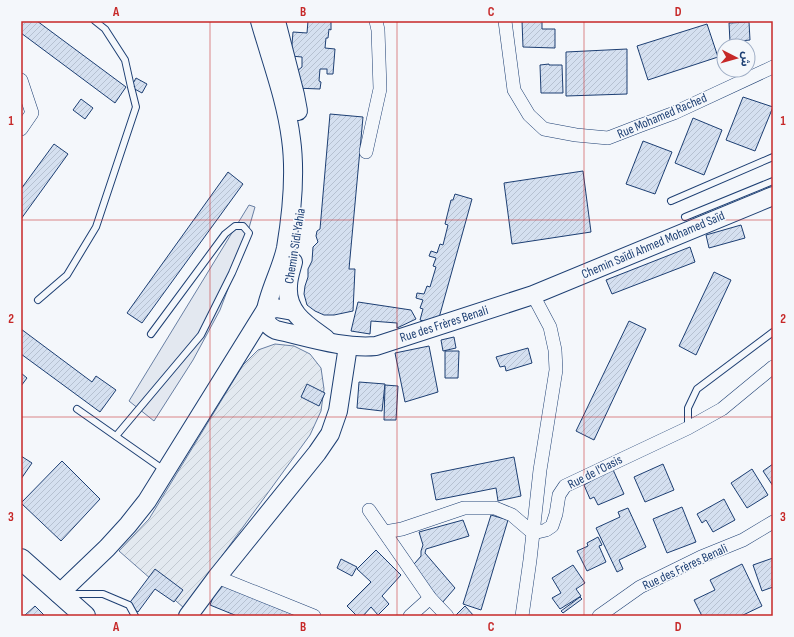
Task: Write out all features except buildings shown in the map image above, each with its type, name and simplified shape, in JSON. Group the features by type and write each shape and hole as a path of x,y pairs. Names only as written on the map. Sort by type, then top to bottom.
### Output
{"main road":[{"name":"Chemin Sidi Yahia","path":"59,594 107,548 147,501 265,311 285,251 292,201 293,180 291,139 288,119 260,21"},
{"name":"Chemin Sidi Yahia","path":"276,21 295,95 303,159 302,202 288,285 288,298 293,311"},
{"name":"Chemin Saïdi Ahmed Mohamed Saïd","path":"533,295 773,196"},
{"name":"Rue des Frères Benali","path":"330,342 348,346 376,346 533,295"},
{"path":"276,308 293,311 330,342 276,330 267,324 265,320 265,311 276,308"},
{"path":"188,616 217,577 317,453 330,434 338,411 348,346"},
{"path":"21,559 85,616"}],"street":[{"path":"366,152 380,89 378,30 376,21"},
{"name":"Rue Mohamed Rached","path":"505,21 514,90 529,114 544,129 576,135 608,138 674,113 773,67"},
{"path":"21,80 32,113 21,129"},
{"path":"522,616 540,470 556,370 555,350 550,327 533,295"},
{"name":"Rue de l'Oasis","path":"533,533 546,530 552,526 556,514 559,495 565,486 688,428 722,409 773,367"},
{"path":"385,532 402,529 464,508 495,508 512,514 533,533"},
{"path":"370,510 430,598 447,616"},
{"name":"Rue des Frères Benali","path":"599,616 640,587 701,557 743,540 773,522"},
{"path":"217,577 314,616"},
{"path":"410,616 430,598"}],"lane":[{"path":"38,300 67,275 96,227 136,107 125,60 105,29 95,21"},
{"path":"671,200 773,157"},
{"path":"685,217 773,181"},
{"path":"116,436 201,335 232,273 249,233 243,226 235,226 225,234 151,334"},
{"path":"688,428 688,408 697,389 773,332"},
{"path":"77,409 166,471"},
{"path":"59,594 104,594 129,605 135,616"}],"shaded area":[{"path":"249,205 255,207 242,252 220,310 193,360 154,421 129,401"},
{"path":"275,344 294,346 310,354 321,368 324,389 321,411 310,435 184,608 119,551 149,519 243,365 258,350"}]}
